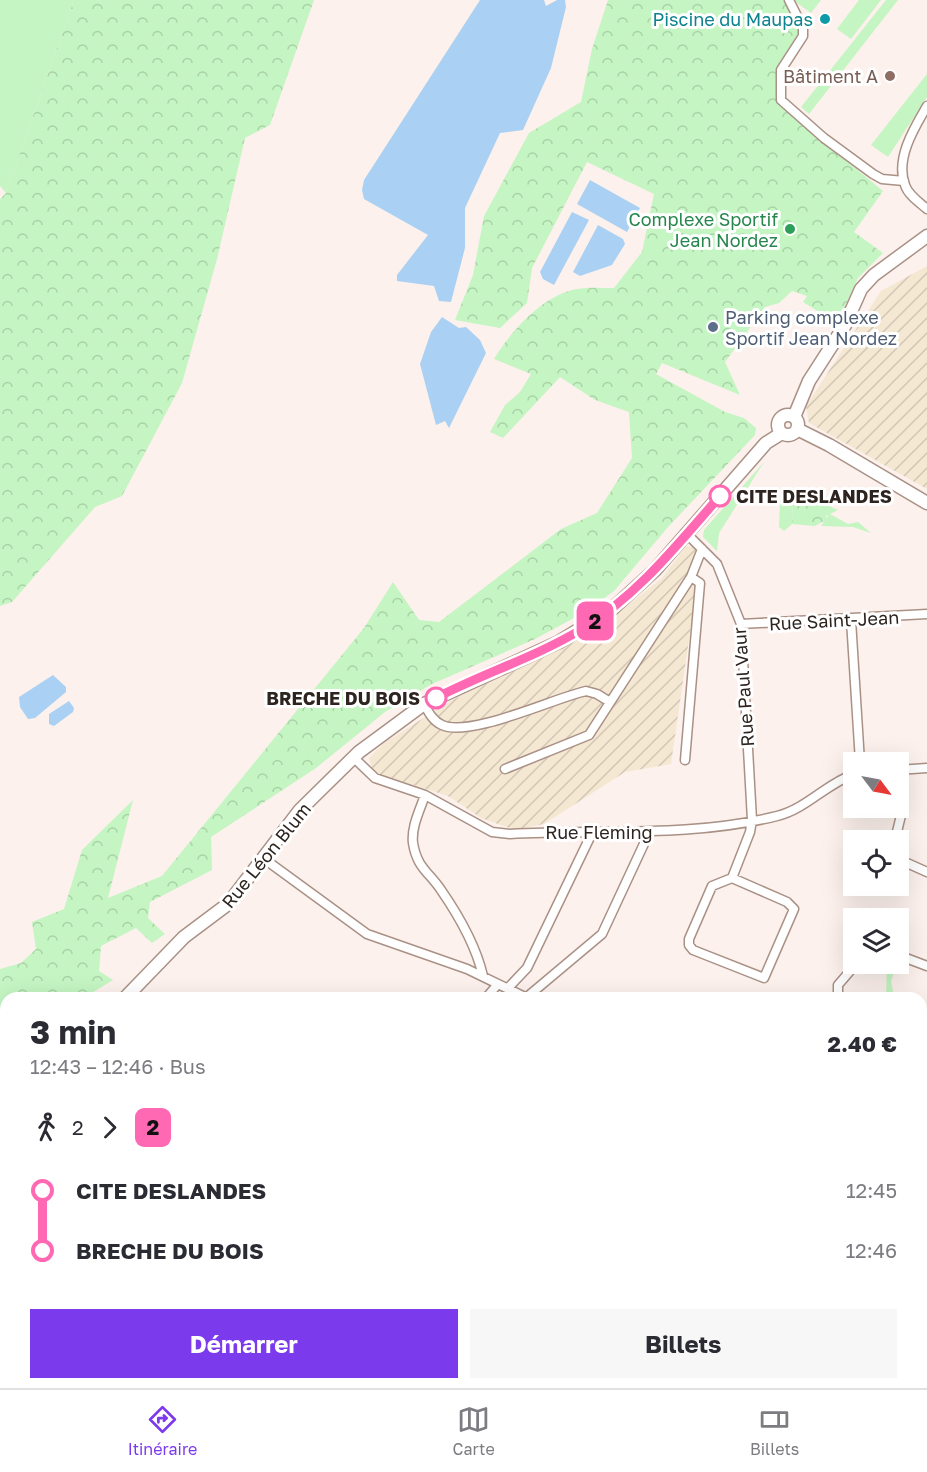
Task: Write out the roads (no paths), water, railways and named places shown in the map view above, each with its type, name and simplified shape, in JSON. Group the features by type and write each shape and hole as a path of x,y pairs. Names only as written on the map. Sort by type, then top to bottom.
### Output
{"street":[{"path":"789,0 804,28 803,36 780,70 781,100 789,110 873,174 882,179 904,181"},
{"path":"927,106 909,141 904,162 904,181 908,191 927,209"},
{"path":"794,417 809,381 845,325 861,288 874,275 927,236"},
{"path":"787,415 794,417 798,424 797,429 791,434 782,433 778,424 781,418 787,415"},
{"path":"797,429 829,445 927,503"},
{"name":"Rue Léon Blum","path":"131,992 184,937 228,904 300,810 353,758 424,705 559,642 596,621 631,593 687,534 766,443 782,433"},
{"name":"Rue Paul Vaur","path":"687,534 717,564 741,624 752,820 750,832 732,878"},
{"path":"505,769 589,735 691,577 702,549"},
{"path":"685,760 700,583 691,577"},
{"name":"Rue Saint-Jean","path":"741,624 851,620 927,614"},
{"path":"851,620 859,752"},
{"path":"424,705 434,720 453,728 491,722 586,691 597,693 610,702"},
{"name":"Rue Fleming","path":"353,758 375,778 425,795 492,832 650,833 752,820 778,816 843,780"},
{"path":"909,769 927,768"},
{"path":"425,795 415,823 412,842 424,873 440,887 477,953 483,976"},
{"path":"508,988 522,975 592,833"},
{"path":"533,992 602,934 650,833"},
{"path":"263,858 368,934 483,976 516,992"},
{"path":"909,864 927,872"},
{"path":"732,878 787,902 794,909 764,978 693,950 689,945 689,939 712,886 732,878"},
{"path":"909,959 927,966"},
{"path":"838,992 838,985 848,974"},
{"path":"522,975 540,986"},
{"path":"491,992 498,984"}],"water":[{"path":"480,0 544,0 546,6 557,0 565,0 566,7 551,68 523,130 500,133 465,208 465,248 451,302 439,301 434,286 397,281 397,275 428,235 364,199 362,190 364,180"},
{"path":"590,180 640,208 627,232 577,204"},
{"path":"572,212 589,220 554,285 543,279 540,272"},
{"path":"598,225 623,239 625,244 612,265 580,276 573,272"},
{"path":"442,317 459,328 466,327 480,340 486,353 449,428 445,421 436,425 420,364 431,332"},
{"path":"53,675 66,687 66,692 35,718 28,719 20,707 19,697"},
{"path":"69,701 74,708 73,712 54,726 49,724 49,714"}],"place":[{"name":"Piscine du Maupas","path":"825,19"},
{"name":"Bâtiment A","path":"890,76"},
{"name":"Complexe Sportif Jean Nordez","path":"790,229"},
{"name":"Parking complexe Sportif Jean Nordez","path":"713,327"},
{"name":"CITE DESLANDES","path":"720,496"},
{"name":"BRECHE DU BOIS","path":"436,698"}]}
